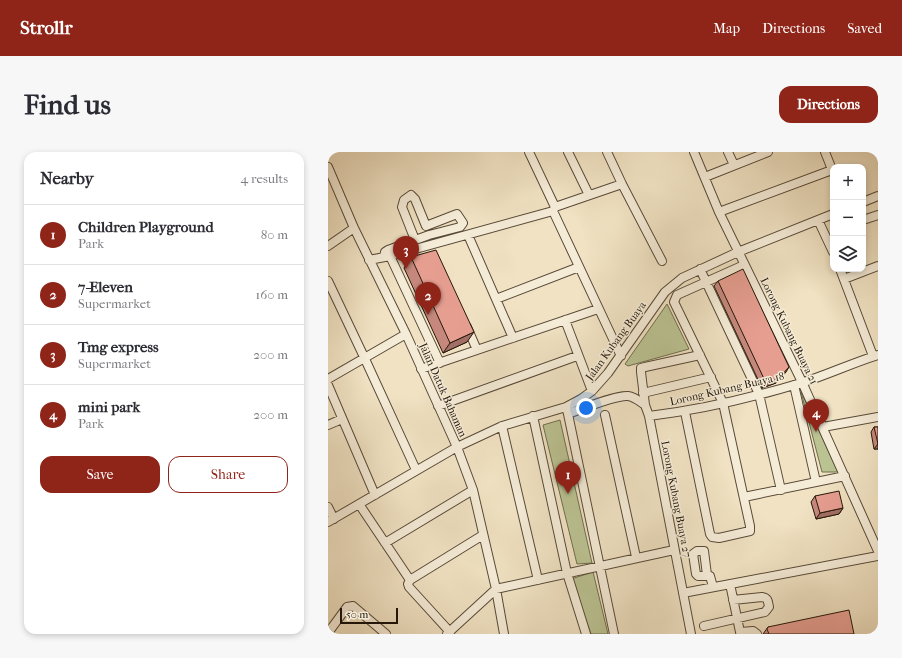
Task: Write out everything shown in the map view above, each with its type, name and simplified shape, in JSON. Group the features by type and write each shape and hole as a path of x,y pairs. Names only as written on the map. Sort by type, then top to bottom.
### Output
{"street":[{"path":"529,152 579,267 621,356"},
{"path":"568,152 589,195"},
{"path":"607,152 662,262"},
{"name":"Lorong Kubang Buaya 21","path":"694,152 719,212 798,383 822,427 845,476 878,551"},
{"path":"728,152 734,165"},
{"path":"825,152 830,164"},
{"path":"705,177 764,153"},
{"name":"Jalan Datuk Bahaman","path":"328,167 354,228 406,334 457,447 474,490 496,589 504,634"},
{"path":"719,212 830,172"},
{"path":"369,260 429,249 468,235 554,209 622,184"},
{"path":"415,240 402,206 404,200 411,195 413,196 429,235"},
{"path":"866,201 878,196"},
{"path":"426,226 457,214 463,223 460,227 429,235 386,252 440,363"},
{"name":"Jalan Kubang Buaya","path":"331,521 457,447 502,426 533,416 567,410 592,392 608,374 665,292 682,278 738,252 830,215"},
{"path":"866,219 878,215"},
{"path":"818,220 829,232"},
{"path":"328,246 354,228"},
{"path":"468,235 513,338"},
{"path":"685,412 710,534 712,537 719,538 750,531 744,497 723,404 674,302 677,295 744,264"},
{"path":"844,279 878,266"},
{"path":"496,298 579,267"},
{"path":"700,269 760,394 781,490"},
{"path":"841,272 875,356"},
{"path":"328,282 365,358 416,470"},
{"path":"421,369 598,309"},
{"path":"565,320 592,392"},
{"path":"464,322 477,350"},
{"path":"328,379 406,334"},
{"name":"Lorong Kubang Buaya 27","path":"691,634 649,416 645,405 641,368 700,355"},
{"path":"438,406 578,356"},
{"name":"Lorong Kubang Buaya 18","path":"649,416 685,412 723,404 798,383 875,356"},
{"path":"643,393 710,377"},
{"path":"798,383 816,482"},
{"path":"328,385 374,496"},
{"path":"614,634 567,410 627,396 636,398 645,405"},
{"path":"605,415 636,557"},
{"path":"533,416 567,573 586,634"},
{"path":"822,427 878,417"},
{"path":"328,425 342,419"},
{"path":"502,426 538,580"},
{"path":"744,497 845,476"},
{"path":"385,543 474,490"},
{"path":"359,504 409,582 409,587 448,633 496,589 636,557 674,550"},
{"path":"328,507 331,521"},
{"path":"409,582 483,535"},
{"path":"683,593 878,556"},
{"path":"707,575 711,577 713,587"},
{"path":"730,584 740,633 753,631 757,634"},
{"path":"704,626 765,612 769,607 766,597 762,596 733,600"},
{"path":"328,633 347,607 351,605 386,634"}],"green space":[{"path":"667,304 689,349 628,366 625,364"},
{"path":"801,392 838,472 822,472"},
{"path":"560,420 592,563 577,564 543,425"},
{"path":"593,572 608,634 591,634 571,579"}],"building":[{"path":"436,250 474,332 450,343 411,257"},
{"path":"743,269 789,367 779,378 766,383 718,281"},
{"path":"874,427 878,427 878,444"},
{"path":"839,491 843,508 820,513 815,496"},
{"path":"849,610 854,634 769,634 767,629 768,627"}],"place":[{"name":"Tmg express","path":"406,269"},
{"name":"7-Eleven","path":"428,315"},
{"name":"mini park","path":"816,432"},
{"name":"Children Playground","path":"568,494"}]}
